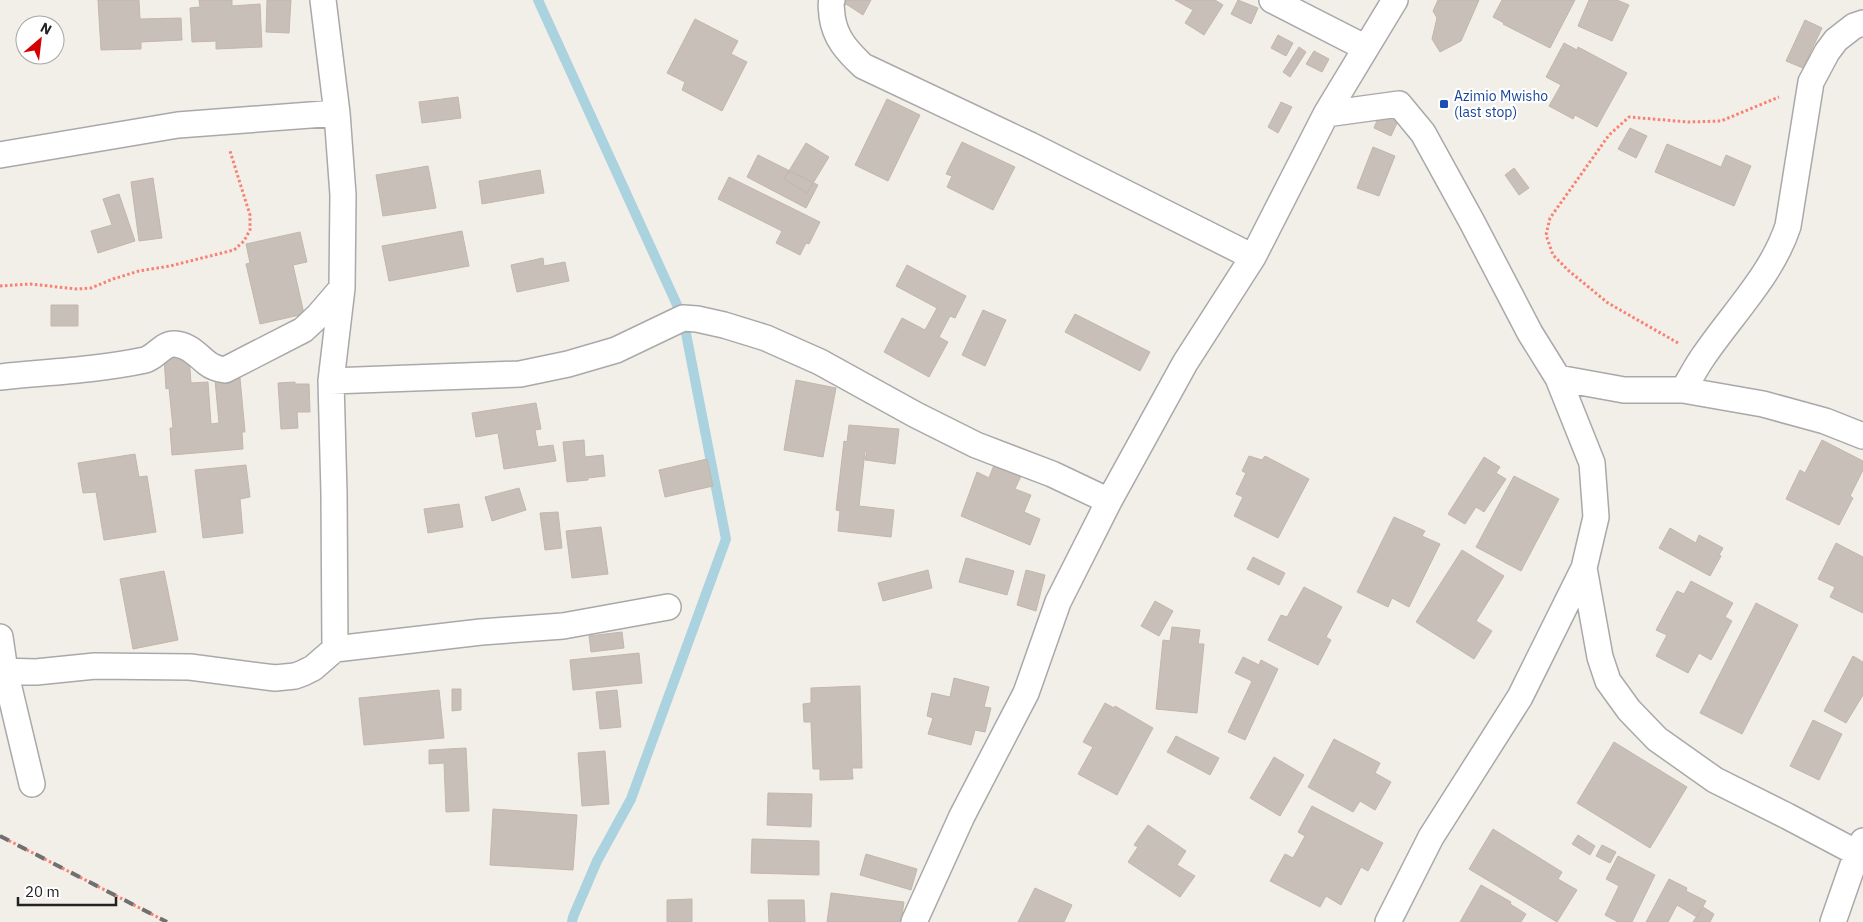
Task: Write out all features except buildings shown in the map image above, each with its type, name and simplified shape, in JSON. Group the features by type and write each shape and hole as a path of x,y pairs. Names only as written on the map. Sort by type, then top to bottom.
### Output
{"street":[{"path":"323,0 337,113 343,195 342,288 331,382 335,649"},
{"path":"832,0 834,28 844,48 863,66 1030,145 1253,258"},
{"path":"1272,0 1366,48"},
{"path":"914,922 962,816 1026,693 1058,602 1109,501 1185,363 1253,258 1326,114 1395,0"},
{"path":"1683,390 1702,357 1738,310 1783,241 1788,226 1811,82 1826,52 1836,40 1854,26 1863,23"},
{"path":"1326,114 1398,104 1424,133 1530,333 1558,378 1592,463 1596,518 1584,568 1520,697 1431,838 1388,922"},
{"path":"0,155 169,126 337,113"},
{"path":"0,377 100,368 148,359 168,344 174,344 198,353 215,368 225,370 303,330 342,288"},
{"path":"331,382 520,374 568,364 616,350 684,318 697,319 766,338 820,362 916,415 976,444 1052,474 1109,501"},
{"path":"1558,378 1624,390 1683,390 1763,404 1825,421 1863,436"},
{"path":"1584,568 1600,657 1608,681 1630,710 1656,739 1715,780 1860,847 1833,922"},
{"path":"3,671 36,672 95,666 190,667 275,678 304,673 313,668 335,649 481,632 563,626 668,607"},
{"path":"0,637 3,671 32,784"}],"path":[{"path":"1702,357 1608,303 1569,271 1553,255 1546,235 1550,218 1609,136 1629,117 1688,122 1721,121 1788,94 1811,82"},
{"path":"0,286 30,284 77,289 91,288 139,271 170,266 234,250 244,241 250,230 250,214 222,121"},
{"path":"0,836 167,922"}],"waterway":[{"path":"538,0 683,318 726,539 631,799 597,861 572,922"}],"railway":[{"path":"0,836 167,922"}],"place":[{"name":"Azimio Mwisho (last stop)","path":"1444,104"}]}
